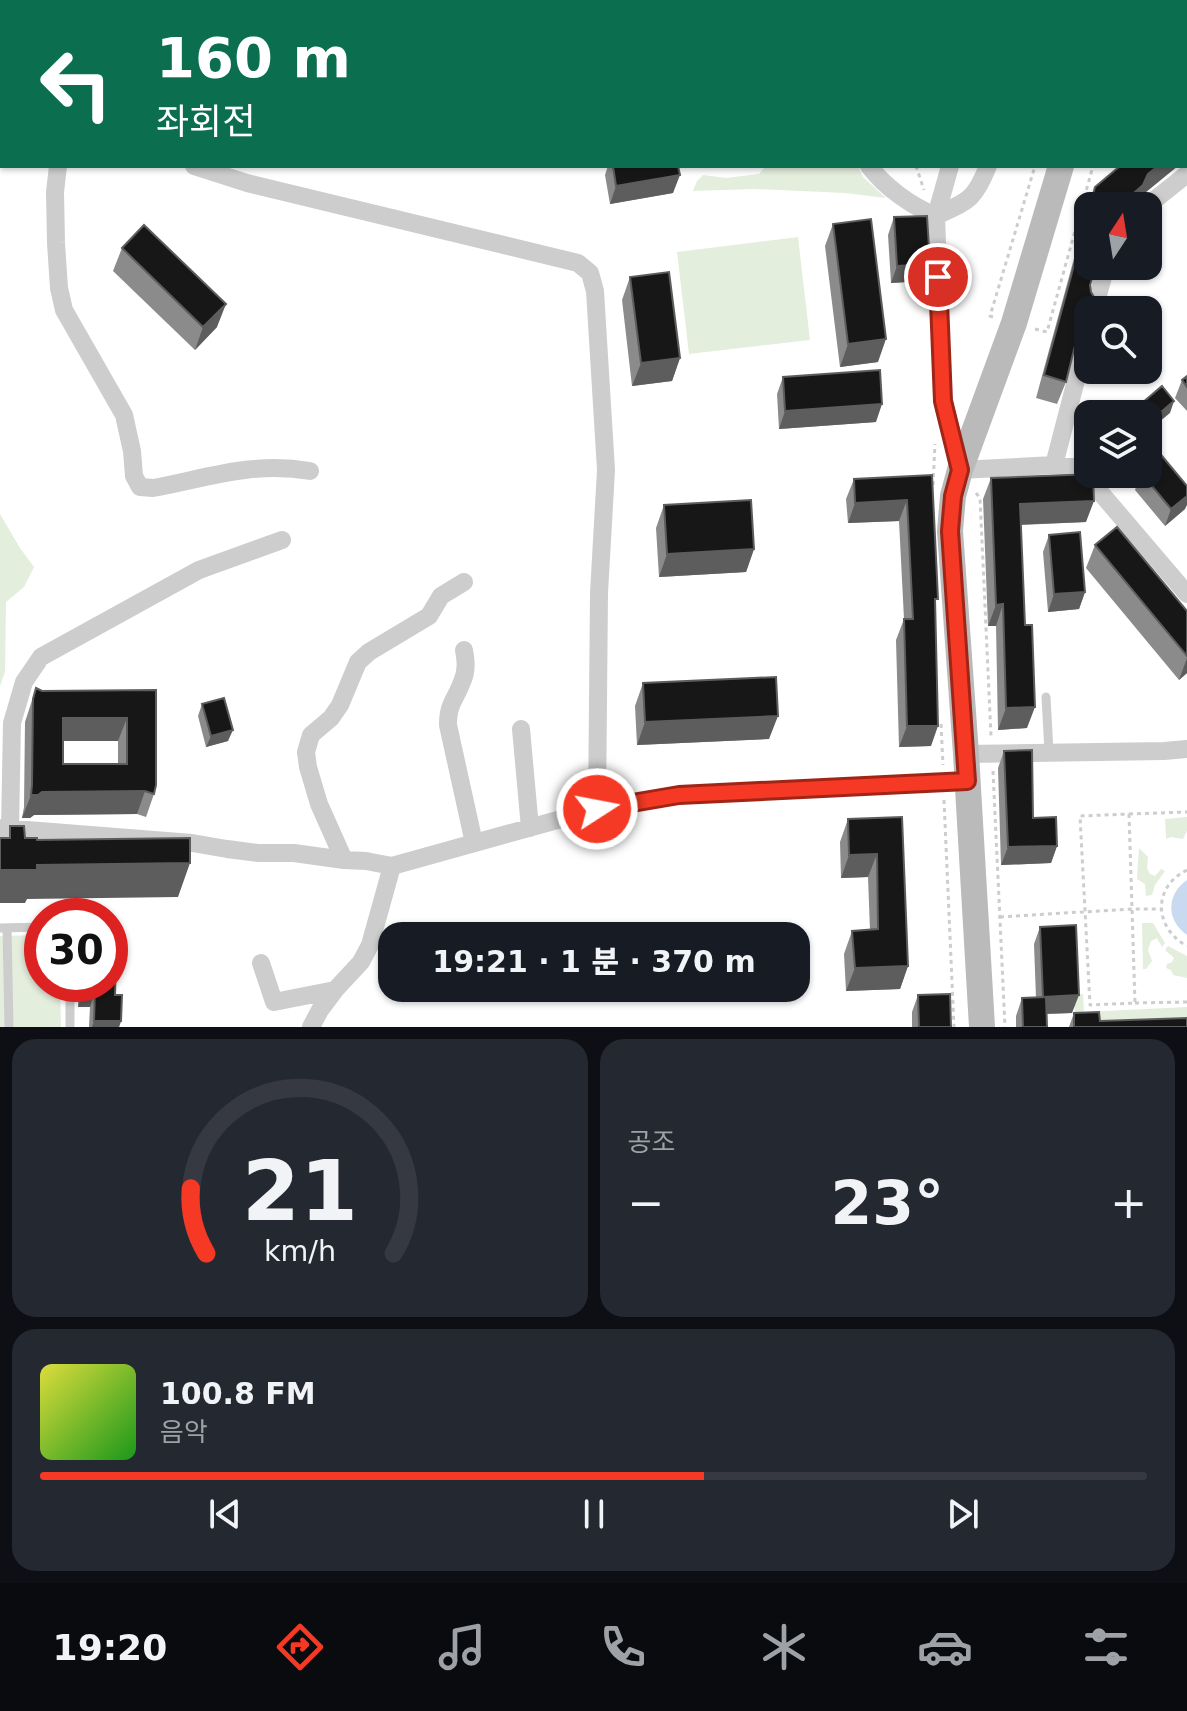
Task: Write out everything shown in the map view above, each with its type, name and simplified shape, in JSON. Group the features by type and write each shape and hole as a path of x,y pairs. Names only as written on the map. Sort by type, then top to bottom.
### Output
{"main road":[{"path":"982,1027 950,531 953,496 1014,323 1060,168"}],"street":[{"path":"58,168 56,243 64,310 124,415 134,476 140,487 153,488 236,469 288,467 310,471"},
{"path":"200,168 247,183 578,263 590,273 595,291 606,470 599,593 597,809"},
{"path":"871,168 917,208 936,216 970,200 987,168"},
{"path":"950,168 936,216 943,401 960,470 1054,465 1073,467 1088,478 1187,594"},
{"path":"1162,194 1187,174"},
{"path":"1054,465 1075,384"},
{"path":"282,540 199,570 41,657 24,682 12,723 5,828 192,843 258,853 294,853 392,866 597,809 679,795 967,781"},
{"path":"344,860 319,804 308,767 306,752 311,735 331,718 340,705 358,662 369,652 429,616 441,596 464,582"},
{"path":"464,650 466,665 463,682 448,709 448,725 474,843"},
{"path":"521,729 530,828"},
{"path":"966,754 1187,749"},
{"path":"311,1027 335,990 361,962 370,945 392,866"},
{"path":"261,963 274,1002 335,990"}],"lane":[{"path":"1046,697 1049,752"},
{"path":"9,1027 4,928 24,927"},
{"path":"70,1002 70,1027"}],"path":[{"path":"916,168 920,182"},
{"path":"1187,812 1080,816 1090,1005 1187,1002"},
{"path":"1129,814 1135,1003"},
{"path":"1187,870 1174,877 1167,887 1161,909 1169,931 1187,946"},
{"path":"1000,917 1161,909"}],"green space":[{"path":"764,168 859,168 863,177 886,198 754,189 693,191 703,175 726,178 759,174"},
{"path":"798,237 810,340 689,354 677,252"},
{"path":"0,514 34,567 24,587 6,602 5,672 0,686"},
{"path":"1187,817 1187,831 1183,839 1166,839 1165,819"},
{"path":"1139,848 1148,857 1150,874 1155,876 1161,869 1165,871 1152,895 1146,896 1145,884 1137,879"},
{"path":"1142,923 1153,923 1165,943 1162,947 1157,938 1151,941 1148,950 1152,961 1146,969 1143,969"},
{"path":"24,935 24,1002 60,1002 61,1027 0,1027 0,936"},
{"path":"1168,946 1187,956 1187,978 1173,975 1166,968 1174,958 1165,950"},
{"path":"1074,994 1083,994 1084,1012 1187,1007 1187,1017 1075,1021"}],"water":[{"path":"1187,880 1187,935 1175,922 1171,908 1175,893"}],"building":[{"path":"613,168 678,168 680,175 616,186"},
{"path":"1118,168 1156,168 1135,192 1094,192 1095,187"},
{"path":"927,216 930,264 897,266 894,217"},
{"path":"871,219 886,339 848,344 833,224"},
{"path":"144,225 226,304 203,327 122,248"},
{"path":"1074,265 1074,280 1092,280 1093,296 1074,296 1074,350 1066,382 1044,375"},
{"path":"669,272 680,358 641,363 630,277"},
{"path":"880,370 882,404 785,411 783,377"},
{"path":"1162,386 1174,401 1162,411 1162,400 1146,400"},
{"path":"1162,456 1187,486 1187,496 1171,509 1154,488 1162,488"},
{"path":"932,475 938,599 935,599 938,726 907,726 904,619 913,619 907,500 855,503 854,479"},
{"path":"1074,475 1074,488 1094,488 1094,501 1020,504 1025,625 1032,625 1035,707 1006,708 1003,604 996,605 991,478"},
{"path":"751,500 754,549 667,554 664,505"},
{"path":"1117,527 1187,611 1187,656 1095,545"},
{"path":"1080,532 1085,592 1054,594 1049,535"},
{"path":"776,677 778,716 645,722 643,683"},
{"path":"36,688 42,691 156,690 154,794 145,791 42,792 31,795 33,699","holes":["63,718 127,718 127,764 63,764"]},
{"path":"224,698 233,730 211,736 202,704"},
{"path":"1032,750 1033,818 1056,817 1057,846 1008,847 1004,751"},
{"path":"902,817 908,966 855,968 852,931 878,929 877,854 849,855 848,819"},
{"path":"10,826 24,826 25,838 37,840 190,838 190,863 37,865 37,870 0,870 0,838 10,838"},
{"path":"1076,925 1079,995 1043,997 1040,927"},
{"path":"950,994 951,1027 919,1027 918,995"},
{"path":"1046,997 1047,1027 1023,1027 1022,998"},
{"path":"95,1002 122,1002 121,1021 94,1021"},
{"path":"1099,1012 1100,1021 1187,1018 1187,1027 1074,1027 1074,1013"}],"route":[{"path":"597,809 679,795 967,781 950,531 953,496 960,470 943,401 938,277"}]}
